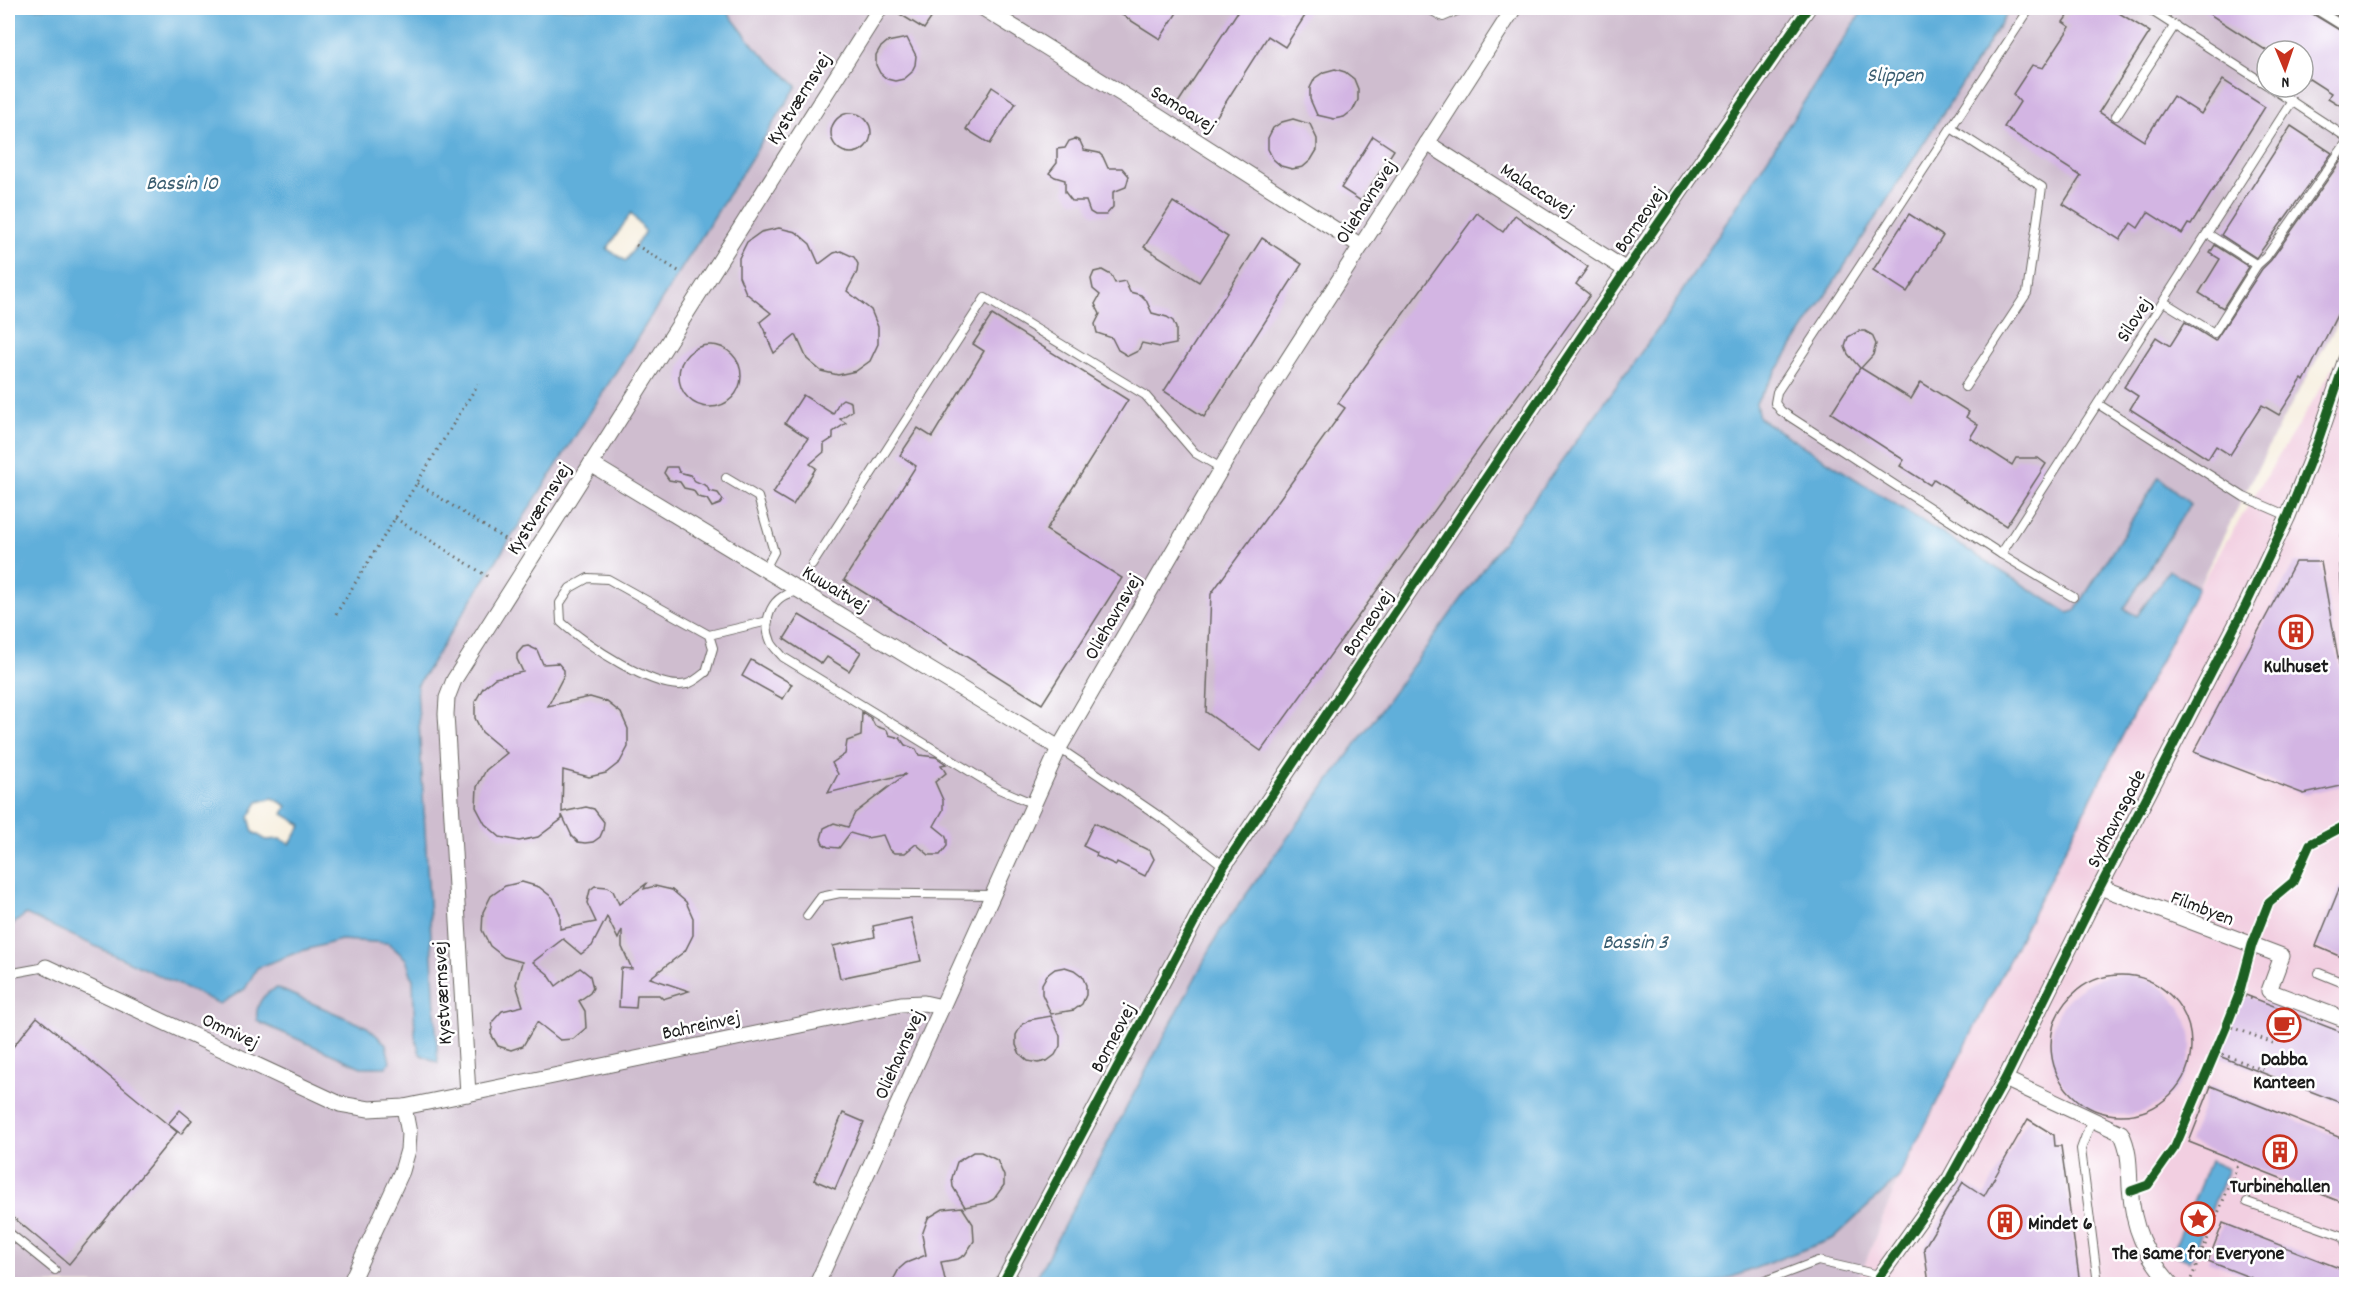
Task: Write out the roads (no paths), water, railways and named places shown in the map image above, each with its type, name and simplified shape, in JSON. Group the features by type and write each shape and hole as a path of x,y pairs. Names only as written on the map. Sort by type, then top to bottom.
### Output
{"street":[{"name":"Kystværnsvej","path":"468,1094 446,726 447,698 454,680 880,8"},
{"name":"Samoavej","path":"983,8 1361,246"},
{"name":"Oliehavnsvej","path":"817,1284 1059,748 1251,417 1514,8"},
{"name":"Borneovej","path":"1002,1284 1224,866 1626,270 1808,8"},
{"name":"Malaccavej","path":"1427,143 1626,270"},
{"name":"Sydhavnsgade","path":"1877,1280 1950,1178 2005,1079 2100,887 2246,605 2288,516 2318,441 2346,359"},
{"name":"Kuwaitvej","path":"591,464 1059,748"},
{"name":"Filmbyen","path":"2100,887 2282,956 2269,991 2346,1020"},
{"name":"Omnivej","path":"46,967 340,1104 369,1109 404,1107 468,1094"},
{"name":"Bahreinvej","path":"468,1094 902,1004 927,1003 942,1007"},
{"path":"2005,1079 2121,1133 2128,1146 2130,1191 2136,1227 2151,1261 2171,1284"},
{"path":"350,1284 402,1171 408,1150 409,1133 404,1107"}],"lane":[{"path":"1427,8 1443,17 1464,8"},
{"path":"2030,8 1777,392 1775,403 1781,411 2001,554 2073,597"},
{"path":"2148,8 2255,77"},
{"path":"2319,9 2346,28"},
{"path":"2116,116 2175,25"},
{"path":"2289,99 2346,137"},
{"name":"Silovej","path":"2001,554 2292,101"},
{"path":"1951,128 2042,187 2026,293 1965,387"},
{"path":"2164,302 2214,333 2257,266 2266,257 2346,143"},
{"path":"2208,234 2257,266"},
{"path":"812,565 985,298 1145,395 1195,453 1221,468"},
{"path":"2098,404 2244,497 2288,516"},
{"path":"726,478 758,497 774,552 765,569"},
{"path":"709,635 713,648 706,672 688,684 668,684 649,679 578,637 561,622 560,603 570,588 588,578 608,579 709,635 768,621"},
{"path":"801,591 782,595 774,603 768,621 767,629 771,644 783,657 999,789 1034,804"},
{"path":"1059,748 1169,823 1224,866"},
{"path":"807,916 821,897 840,892 993,895"},
{"path":"8,974 46,967"},
{"path":"2319,973 2346,984"},
{"path":"2092,1119 2081,1149 2098,1284"},
{"path":"2247,1202 2343,1236 2346,1244"},
{"path":"8,1232 55,1270"},
{"path":"1757,1284 1818,1261 1877,1280"}],"water":[{"name":"Bassin 10","path":"8,8 724,8 755,47 797,86 417,686 438,1063 420,1054 415,1037 413,980 406,959 388,943 341,940 298,952 257,968 245,989 220,1004 26,914 13,924 8,921","holes":["631,213 645,231 626,261 607,249","273,798 287,806 283,814 302,825 290,844 281,839 266,840 253,832 249,817 258,802"]},
{"name":"Bassin 3","path":"1864,8 2011,8 1756,403 1759,418 2068,613 2075,611 2159,477 2190,504 2124,609 2137,616 2169,570 2198,587 1899,1177 1834,1238 1714,1284 1033,1284 1221,929 1658,329"},
{"path":"277,988 367,1027 386,1044 390,1062 386,1067 361,1067 261,1023 257,1020 257,1009 261,1000"},
{"path":"2210,1161 2228,1169 2190,1261 2172,1254"}],"railway":[{"path":"2346,500 2343,565 2346,626"}],"place":[{"name":"Kulhuset","path":"2296,632"},
{"name":"Dabba Kanteen","path":"2284,1025"},
{"name":"Turbinehallen","path":"2280,1152"},
{"name":"The Same for Everyone","path":"2198,1219"},
{"name":"Mindet 6","path":"2005,1222"}],"water label":[{"name":"Slippen","path":"1895,74"}]}
